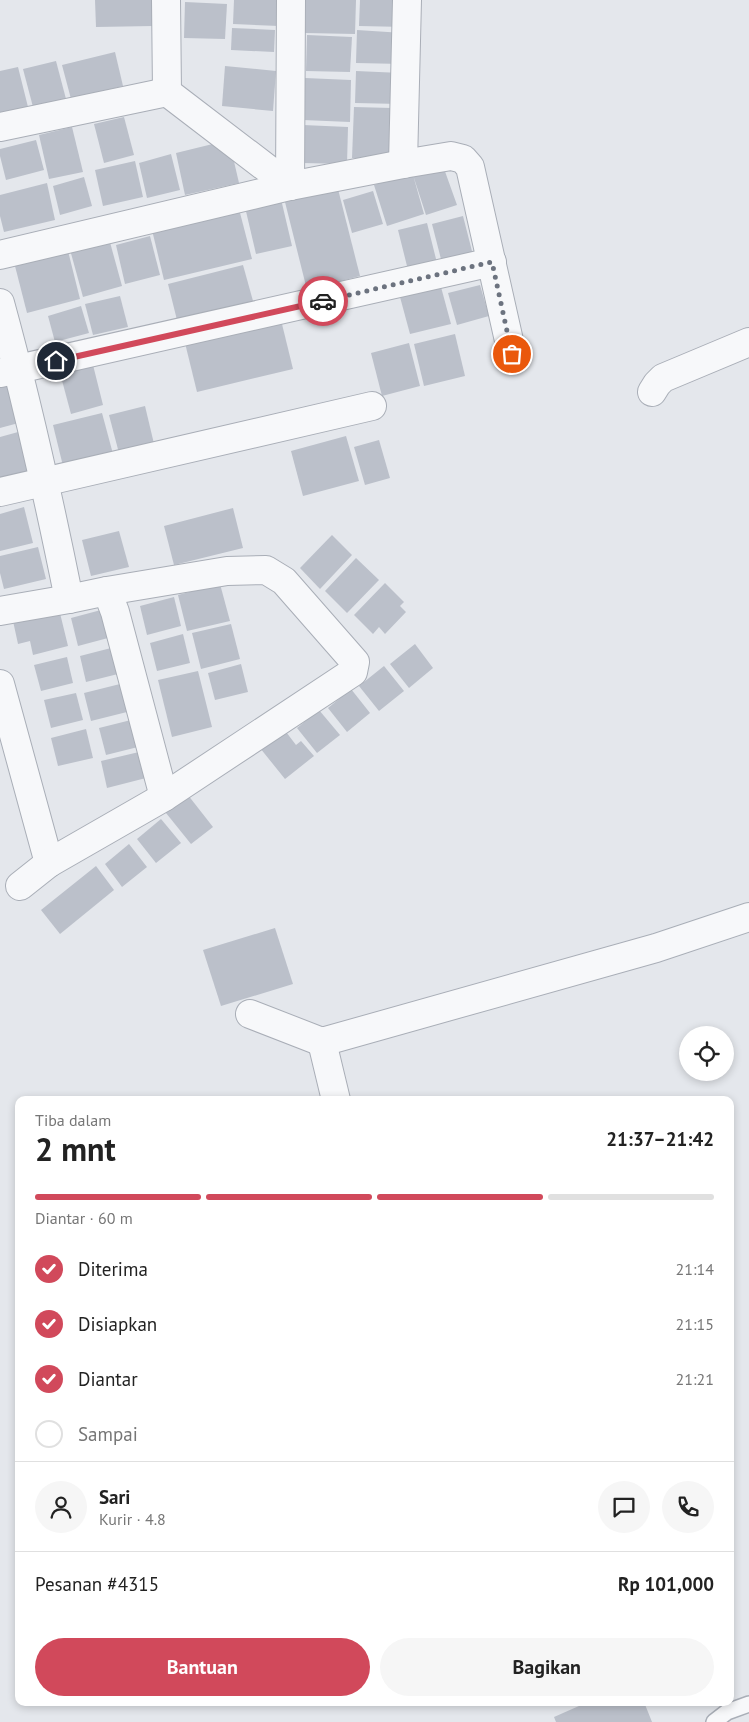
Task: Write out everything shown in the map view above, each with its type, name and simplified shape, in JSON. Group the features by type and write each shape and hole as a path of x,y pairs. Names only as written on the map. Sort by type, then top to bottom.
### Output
{"street":[{"path":"166,0 167,92"},
{"path":"290,0 290,186"},
{"path":"403,164 407,0"},
{"path":"0,126 167,92 290,186"},
{"path":"0,255 290,186 451,156 463,159 470,167 512,354"},
{"path":"9,371 492,262"},
{"path":"0,303 9,371 45,481 69,599"},
{"path":"652,392 656,384 663,378 749,342"},
{"path":"0,492 372,406"},
{"path":"0,611 227,571 266,570 284,581 355,662 353,672 164,797 49,863 20,886"},
{"path":"106,591 115,612 164,797"},
{"path":"0,684 49,863"},
{"path":"250,1014 322,1042 656,948 749,917"},
{"path":"322,1042 335,1096"}],"lane":[{"path":"714,1722 727,1712 749,1704"}],"building":[{"path":"95,0 153,0 153,26 96,27"},
{"path":"234,0 280,0 279,26 233,24"},
{"path":"306,0 356,0 355,34 305,33"},
{"path":"360,0 406,0 405,27 359,26"},
{"path":"185,2 227,4 225,39 184,38"},
{"path":"232,28 275,30 274,52 231,50"},
{"path":"357,30 403,33 402,64 356,63"},
{"path":"307,35 352,37 350,72 306,71"},
{"path":"115,52 123,86 71,99 62,65"},
{"path":"56,61 66,99 33,107 23,69"},
{"path":"225,66 276,71 273,111 222,106"},
{"path":"18,67 29,111 0,118 0,71"},
{"path":"356,71 401,73 400,104 355,103"},
{"path":"305,78 351,80 350,122 303,120"},
{"path":"354,107 392,108 390,160 352,158"},
{"path":"124,117 134,155 104,163 94,124"},
{"path":"303,125 348,127 347,164 302,163"},
{"path":"72,127 83,172 49,179 39,135"},
{"path":"36,140 44,170 6,180 0,149"},
{"path":"229,140 239,183 185,195 176,153"},
{"path":"171,154 180,190 147,198 139,163"},
{"path":"135,161 143,197 103,206 95,170"},
{"path":"442,163 457,205 426,215 413,175 424,214 387,226 374,185"},
{"path":"84,177 92,206 60,215 53,186"},
{"path":"47,183 55,220 4,232 0,216 0,195"},
{"path":"338,189 360,276 307,290 285,202"},
{"path":"373,191 383,224 352,233 343,200"},
{"path":"281,199 292,246 256,254 245,207"},
{"path":"239,209 252,259 164,280 152,230"},
{"path":"463,216 473,255 442,263 432,224"},
{"path":"427,223 437,263 408,270 398,230"},
{"path":"108,235 122,286 83,297 69,246"},
{"path":"150,236 160,275 125,284 116,245"},
{"path":"68,251 80,299 27,313 15,266"},
{"path":"243,265 253,301 177,320 168,284"},
{"path":"480,285 489,316 457,325 448,293"},
{"path":"441,287 451,324 410,334 400,297"},
{"path":"120,296 128,327 93,335 85,304"},
{"path":"81,306 89,333 55,342 48,316"},
{"path":"281,320 293,369 197,392 185,343"},
{"path":"455,334 465,376 424,386 414,344"},
{"path":"409,343 420,386 382,396 371,353"},
{"path":"93,365 103,405 71,414 60,373"},
{"path":"16,383 26,421 0,428 0,387"},
{"path":"145,406 155,448 120,457 109,415"},
{"path":"102,413 113,454 63,466 53,425"},
{"path":"29,429 40,473 0,483 0,437"},
{"path":"346,436 359,481 303,496 291,451"},
{"path":"379,440 390,478 365,485 354,447"},
{"path":"24,507 33,543 0,551 0,514"},
{"path":"233,508 243,548 174,565 164,526"},
{"path":"119,531 129,567 91,576 82,540"},
{"path":"332,535 352,555 320,589 300,568"},
{"path":"38,547 46,579 4,589 0,573 0,556"},
{"path":"356,558 379,580 347,613 325,591"},
{"path":"385,583 404,602 400,606 406,612 385,634 379,627 373,634 354,615"},
{"path":"220,584 230,621 187,631 178,595"},
{"path":"174,597 181,626 147,635 140,606"},
{"path":"59,609 68,646 33,655 30,641 18,644 13,621"},
{"path":"101,610 108,638 78,646 71,618"},
{"path":"231,624 240,659 201,669 192,633"},
{"path":"183,634 190,663 157,671 150,643"},
{"path":"415,644 433,668 409,688 390,664"},
{"path":"111,648 118,674 86,682 80,656"},
{"path":"67,657 73,683 41,691 34,665"},
{"path":"241,664 248,692 215,700 208,673"},
{"path":"384,666 404,691 379,711 359,686"},
{"path":"198,671 212,727 172,737 158,680"},
{"path":"120,684 127,712 91,721 84,693"},
{"path":"351,689 370,713 347,732 328,708"},
{"path":"76,693 83,720 51,728 44,700"},
{"path":"319,710 340,735 317,753 297,728"},
{"path":"131,720 138,747 106,755 99,728"},
{"path":"280,724 296,745 301,741 314,756 285,779 256,743"},
{"path":"86,729 93,758 58,766 51,738"},
{"path":"139,752 146,778 107,788 101,761"},
{"path":"184,790 213,827 191,844 162,808"},
{"path":"161,819 181,843 156,863 137,839"},
{"path":"129,844 147,867 122,887 105,864"},
{"path":"96,866 114,890 60,934 41,910"},
{"path":"275,928 293,984 221,1006 203,950"},
{"path":"579,1706 646,1706 652,1722 556,1722 554,1717"}],"way so far":[{"path":"323,301 492,262 512,354"}],"route":[{"path":"56,361 323,301"}]}
